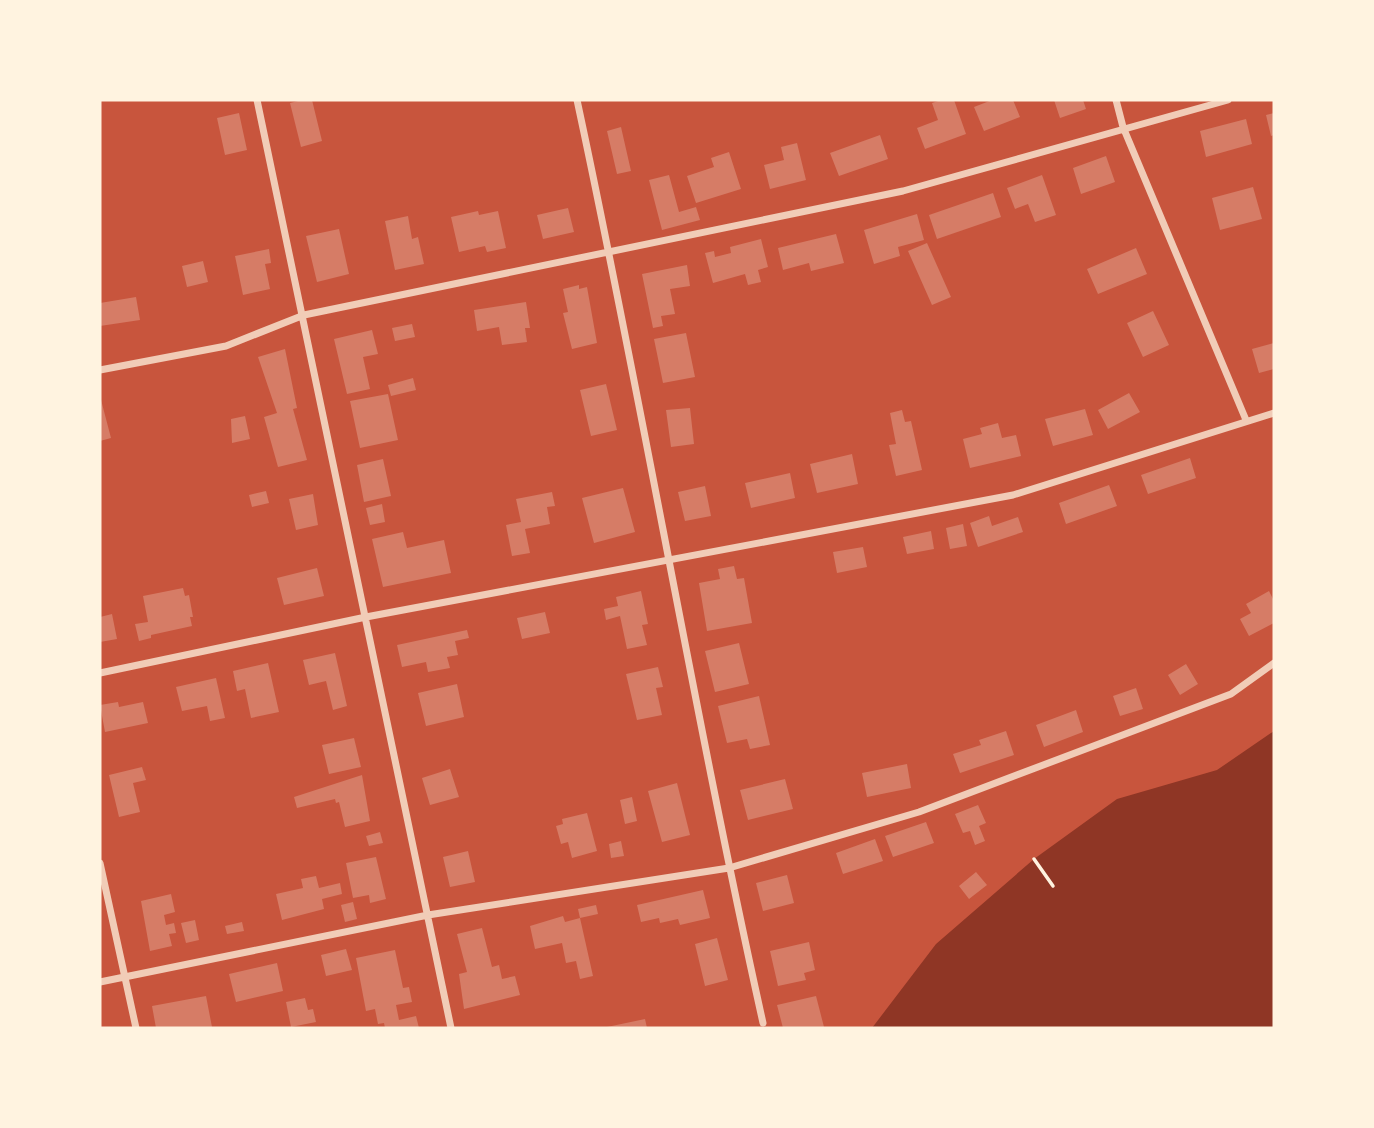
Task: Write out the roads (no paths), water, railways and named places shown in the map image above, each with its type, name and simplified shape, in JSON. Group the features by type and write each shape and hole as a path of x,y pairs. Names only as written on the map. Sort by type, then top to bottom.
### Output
{"street":[{"path":"257,100 451,1028"},
{"path":"577,100 610,250 667,559 729,869 763,1023"},
{"path":"1116,100 1123,127 1247,420"},
{"path":"100,370 226,346 304,315 903,191 1123,127 1228,100"},
{"path":"100,673 366,617 1013,495 1247,420 1274,414"},
{"path":"100,982 428,915 729,869 932,807 1231,694 1274,663"},
{"path":"100,863 136,1028"}]}
